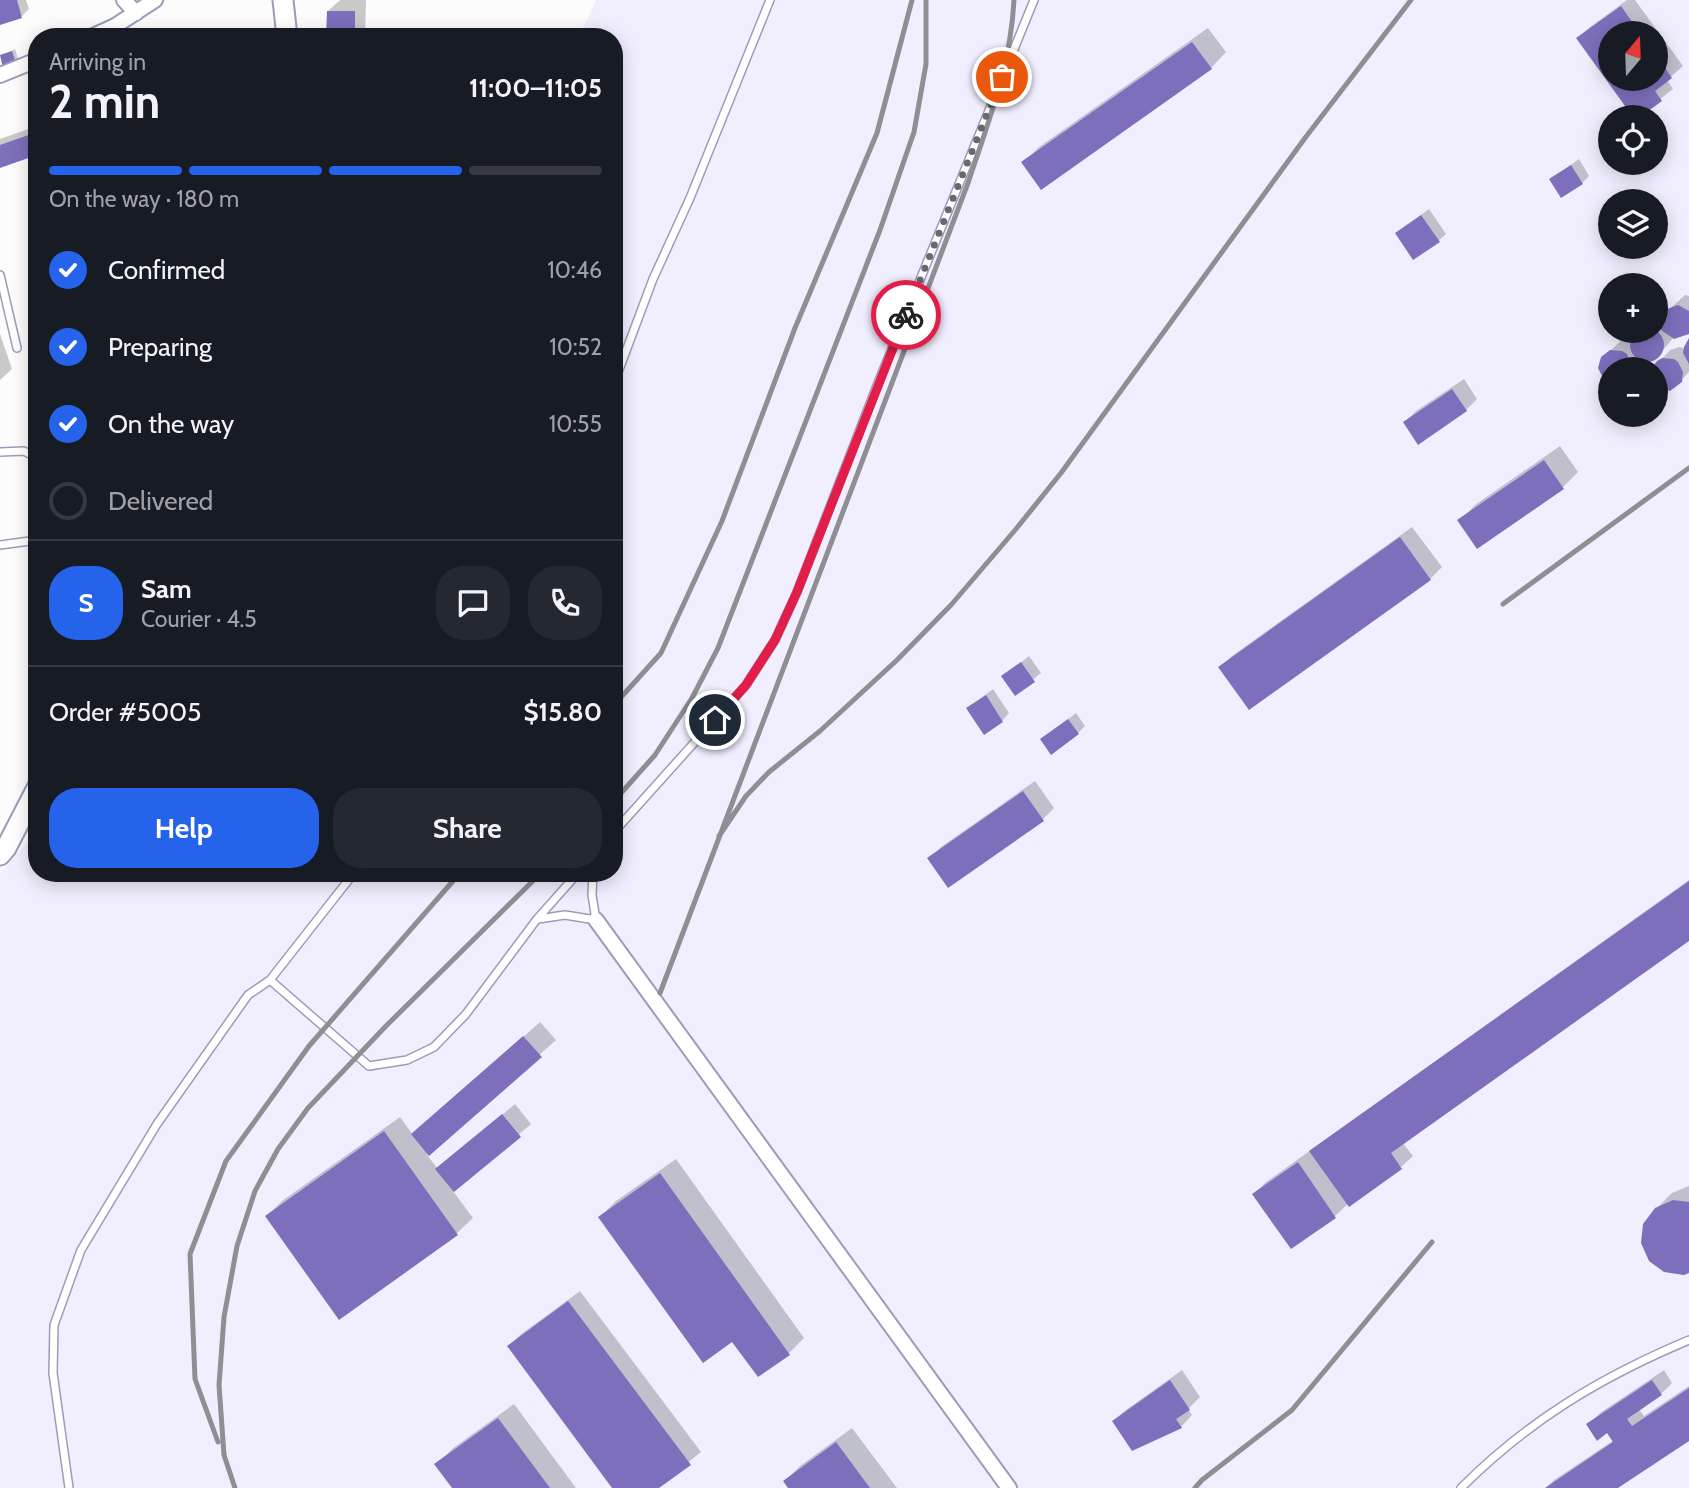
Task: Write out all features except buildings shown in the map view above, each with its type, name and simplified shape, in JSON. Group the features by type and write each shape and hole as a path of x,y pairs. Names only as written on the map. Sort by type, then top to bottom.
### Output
{"main road":[{"path":"283,0 286,28"},
{"path":"0,855 28,805"}],"street":[{"path":"124,0 136,12"},
{"path":"111,28 155,0"},
{"path":"0,75 28,64"},
{"path":"596,920 1009,1488"}],"lane":[{"path":"623,359 653,279 690,198 770,0"},
{"path":"623,822 746,685 775,640 797,592 878,383 1034,0"},
{"path":"0,275 17,348"},
{"path":"0,452 28,453"},
{"path":"0,545 28,541"},
{"path":"69,1488 53,1373 54,1325 80,1250 157,1124 248,995 270,979 347,882"},
{"path":"270,979 369,1066 407,1060 434,1046 466,1014 537,919 570,882"},
{"path":"537,919 565,915 596,920 593,882"},
{"path":"1461,1488 1534,1423 1597,1383 1689,1340"}],"shaded area":[{"path":"596,0 1689,0 1689,1488 0,1488 0,873 28,841 28,882 623,882 623,28 583,28"}],"railway":[{"path":"623,695 661,653 722,521 795,328 877,133 912,0"},
{"path":"623,791 655,755 692,698 718,648 880,230 914,132 926,64 926,0"},
{"path":"660,993 968,183 991,116 1003,70 1014,0"},
{"path":"719,836 746,796 769,772 820,731 897,660 951,605 1016,529 1061,473 1305,138 1411,0"},
{"path":"1503,604 1689,468"},
{"path":"218,1442 195,1379 190,1254 226,1161 309,1046 452,882"},
{"path":"235,1488 224,1455 219,1385 224,1317 237,1246 255,1191 278,1149 308,1108 386,1026 532,882"},
{"path":"1195,1488 1292,1410 1432,1242"}],"way so far":[{"path":"906,315 1002,77"}],"route":[{"path":"715,720 746,685 775,640 797,592 906,315"}]}
